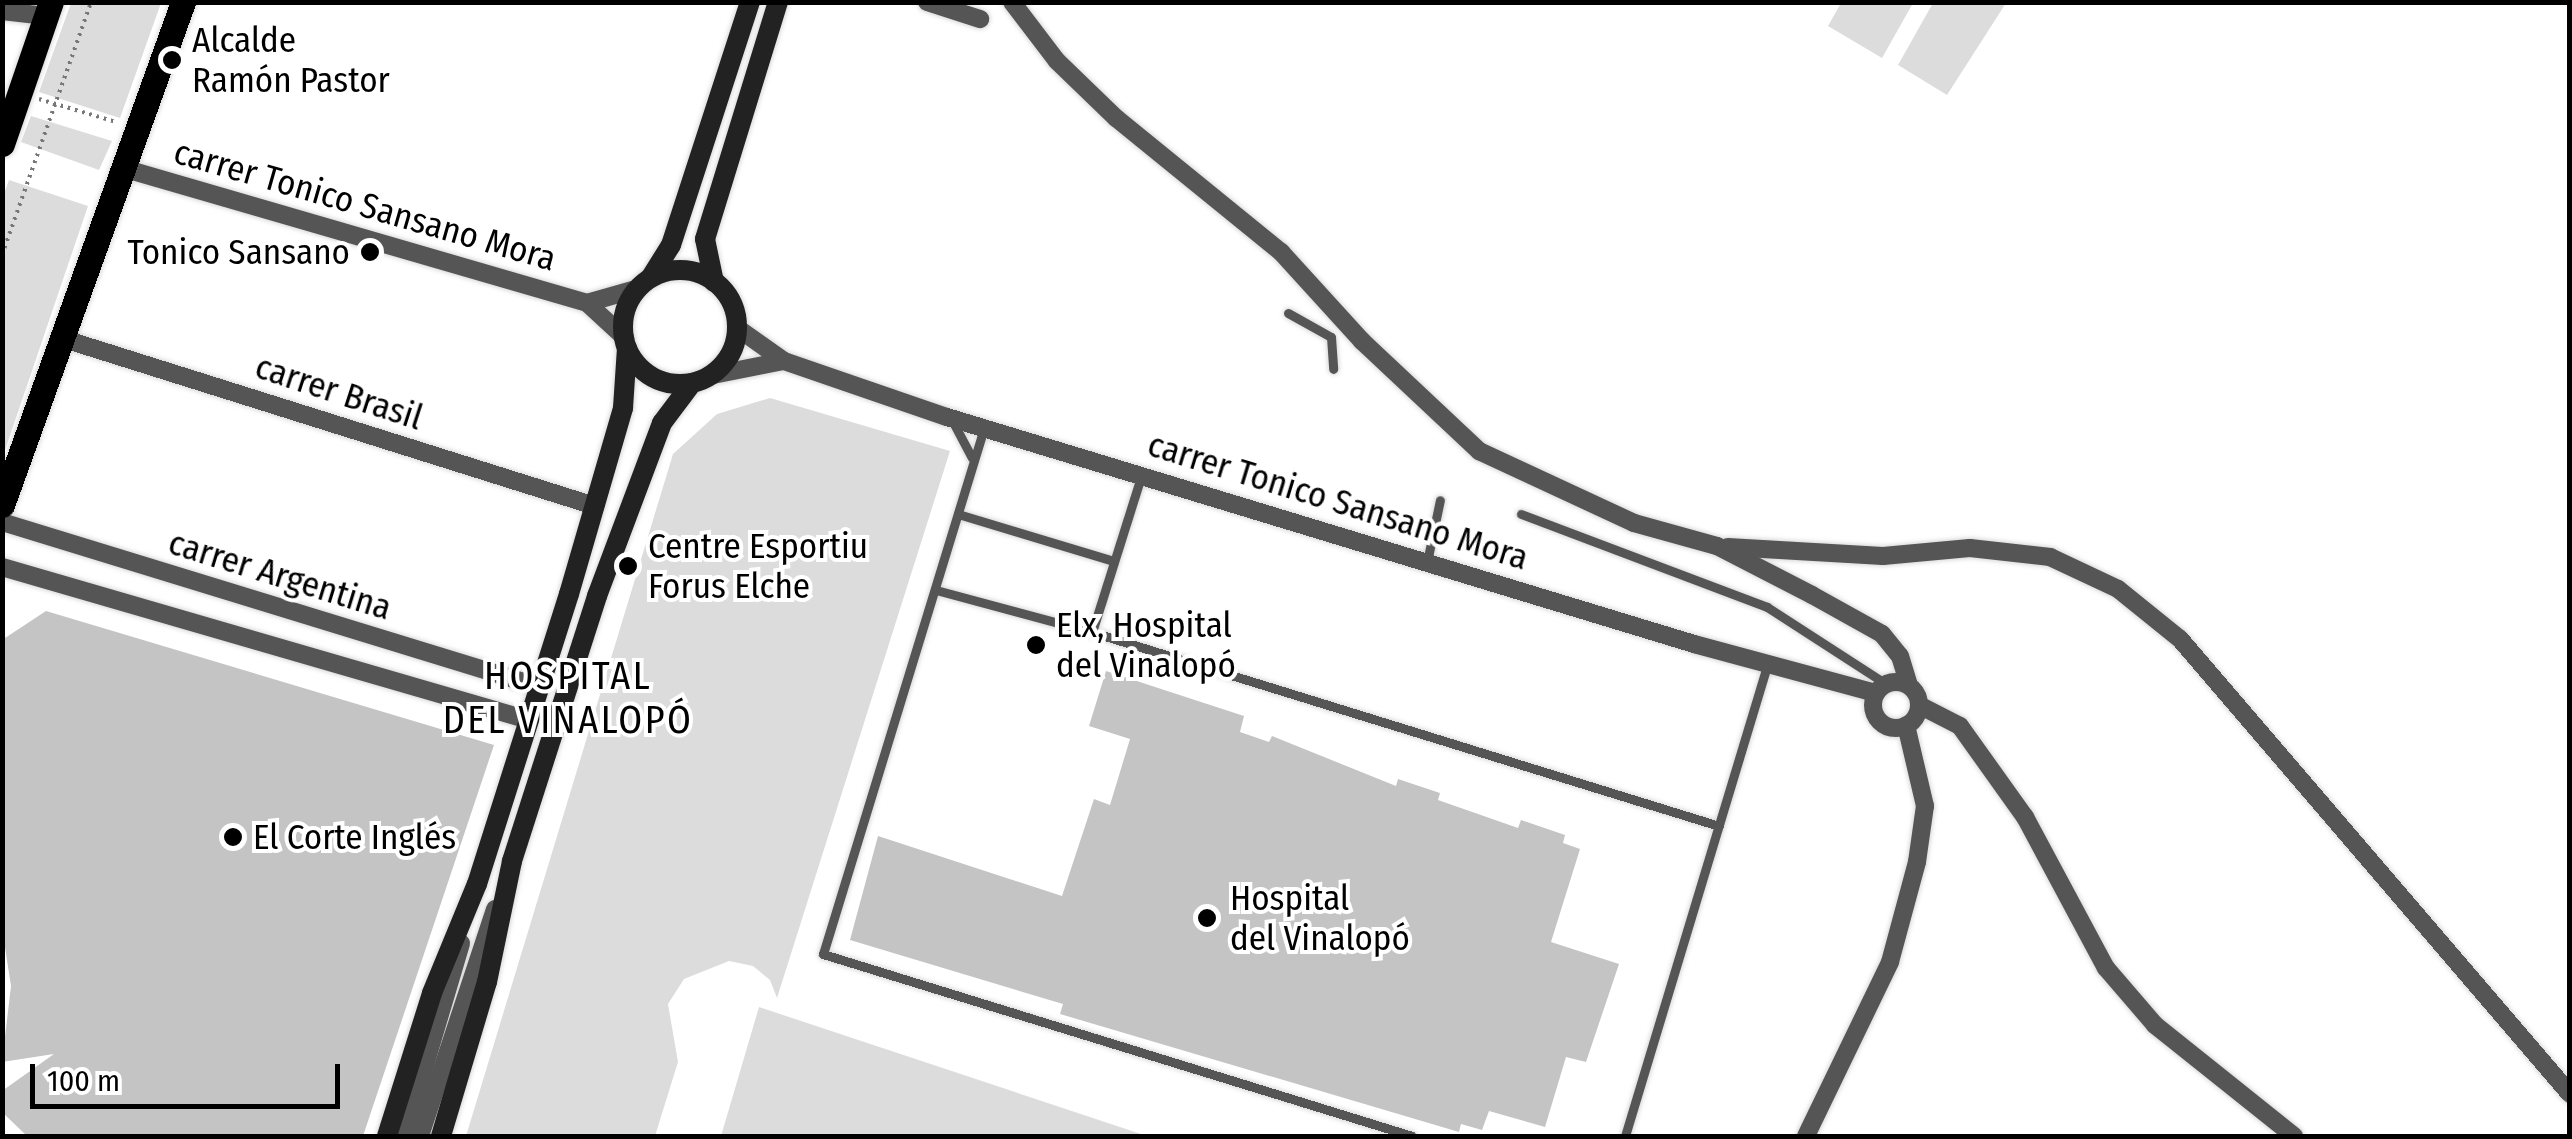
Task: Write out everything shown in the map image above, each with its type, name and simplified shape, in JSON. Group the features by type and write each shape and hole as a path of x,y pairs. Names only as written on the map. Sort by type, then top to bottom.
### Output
{"main road":[{"path":"2,506 183,2"},
{"path":"386,1136 432,993 477,884 595,506 623,408 625,311 671,245 750,2"},
{"path":"714,282 705,239 778,2"},
{"path":"2,144 48,9"},
{"path":"441,1136 487,982 512,861 597,596 662,423 700,379 731,354 736,327 730,299 714,282 683,270 643,284"},
{"path":"626,343 650,376 700,379"}],"street":[{"path":"927,2 980,18"},
{"path":"1012,2 1092,95 1281,252 1362,341 1479,451 1634,523 1717,546 1883,556 1970,548 2050,558 2118,589 2180,638 2570,1094"},
{"path":"2,10 48,9"},
{"name":"carrer Tonico Sansano Mora","path":"126,169 586,303 626,343"},
{"name":"carrer Tonico Sansano Mora","path":"586,303 643,284"},
{"name":"carrer Tonico Sansano Mora","path":"736,327 784,361 948,417 1766,666 1881,688"},
{"name":"carrer Brasil","path":"64,338 595,506"},
{"path":"700,379 784,361"},
{"name":"carrer Argentina","path":"2,522 540,687"},
{"path":"1717,546 1882,634 1900,656 1908,685 1919,705 1960,726 2025,817 2106,968 2155,1025 2294,1136"},
{"name":"carrer Argentina","path":"2,567 529,720"},
{"path":"1906,725 1891,727 1878,718 1881,688 1908,685"},
{"path":"1806,1136 1890,962 1917,862 1925,806 1906,725 1919,705"},
{"path":"420,1136 512,861"},
{"path":"404,1136 477,884"}],"lane":[{"path":"1288,313 1330,337 1333,369"},
{"path":"948,417 973,461"},
{"path":"984,428 823,954 1412,1136"},
{"path":"1092,632 1142,476"},
{"path":"1427,562 1440,500"},
{"path":"958,514 1114,561"},
{"path":"1521,514 1767,606 1881,688"},
{"path":"936,590 1092,632 1718,826"},
{"path":"1625,1136 1766,666"}],"path":[{"path":"2,255 91,2"},
{"path":"29,116 36,98 140,129"}],"shaded area":[{"path":"1841,2 1913,3 1882,58 1828,26"},
{"path":"71,3 161,3 120,118 39,92"},
{"path":"1933,3 2006,3 1947,95 1898,65"},
{"path":"31,116 112,141 99,170 21,142"},
{"path":"9,180 88,206 3,456 2,199"},
{"path":"770,398 950,451 777,998 770,980 753,966 729,961 684,979 668,1004 678,1062 655,1136 466,1136 673,454 717,414"},
{"path":"759,1007 1147,1136 721,1136"}],"building":[{"name":"El Corte Inglés","path":"46,611 494,745 363,1136 27,1136 2,1112 2,1091 54,1054 2,1062 11,986 2,928 2,640"},
{"name":"Hospital del Vinalopó","path":"1106,671 1244,716 1240,732 1269,742 1272,736 1396,786 1398,779 1440,793 1438,800 1518,828 1521,820 1565,835 1563,843 1580,849 1551,942 1619,964 1586,1062 1566,1057 1545,1127 1489,1111 1482,1130 1461,1124 1459,1132 1060,1014 1063,1004 850,940 878,836 1062,896 1094,799 1110,805 1130,739 1089,726"}],"place":[{"name":"Alcalde Ramón Pastor","path":"172,60"},
{"name":"Tonico Sansano","path":"370,252"},
{"name":"Centre Esportiu Forus Elche","path":"628,566"},
{"name":"Elx, Hospital del Vinalopó","path":"1036,645"},
{"name":"El Corte Inglés","path":"233,837"},
{"name":"Hospital del Vinalopó","path":"1207,918"}],"district":[{"name":"HOSPITAL DEL VINALOPÓ","path":"568,699"}]}
